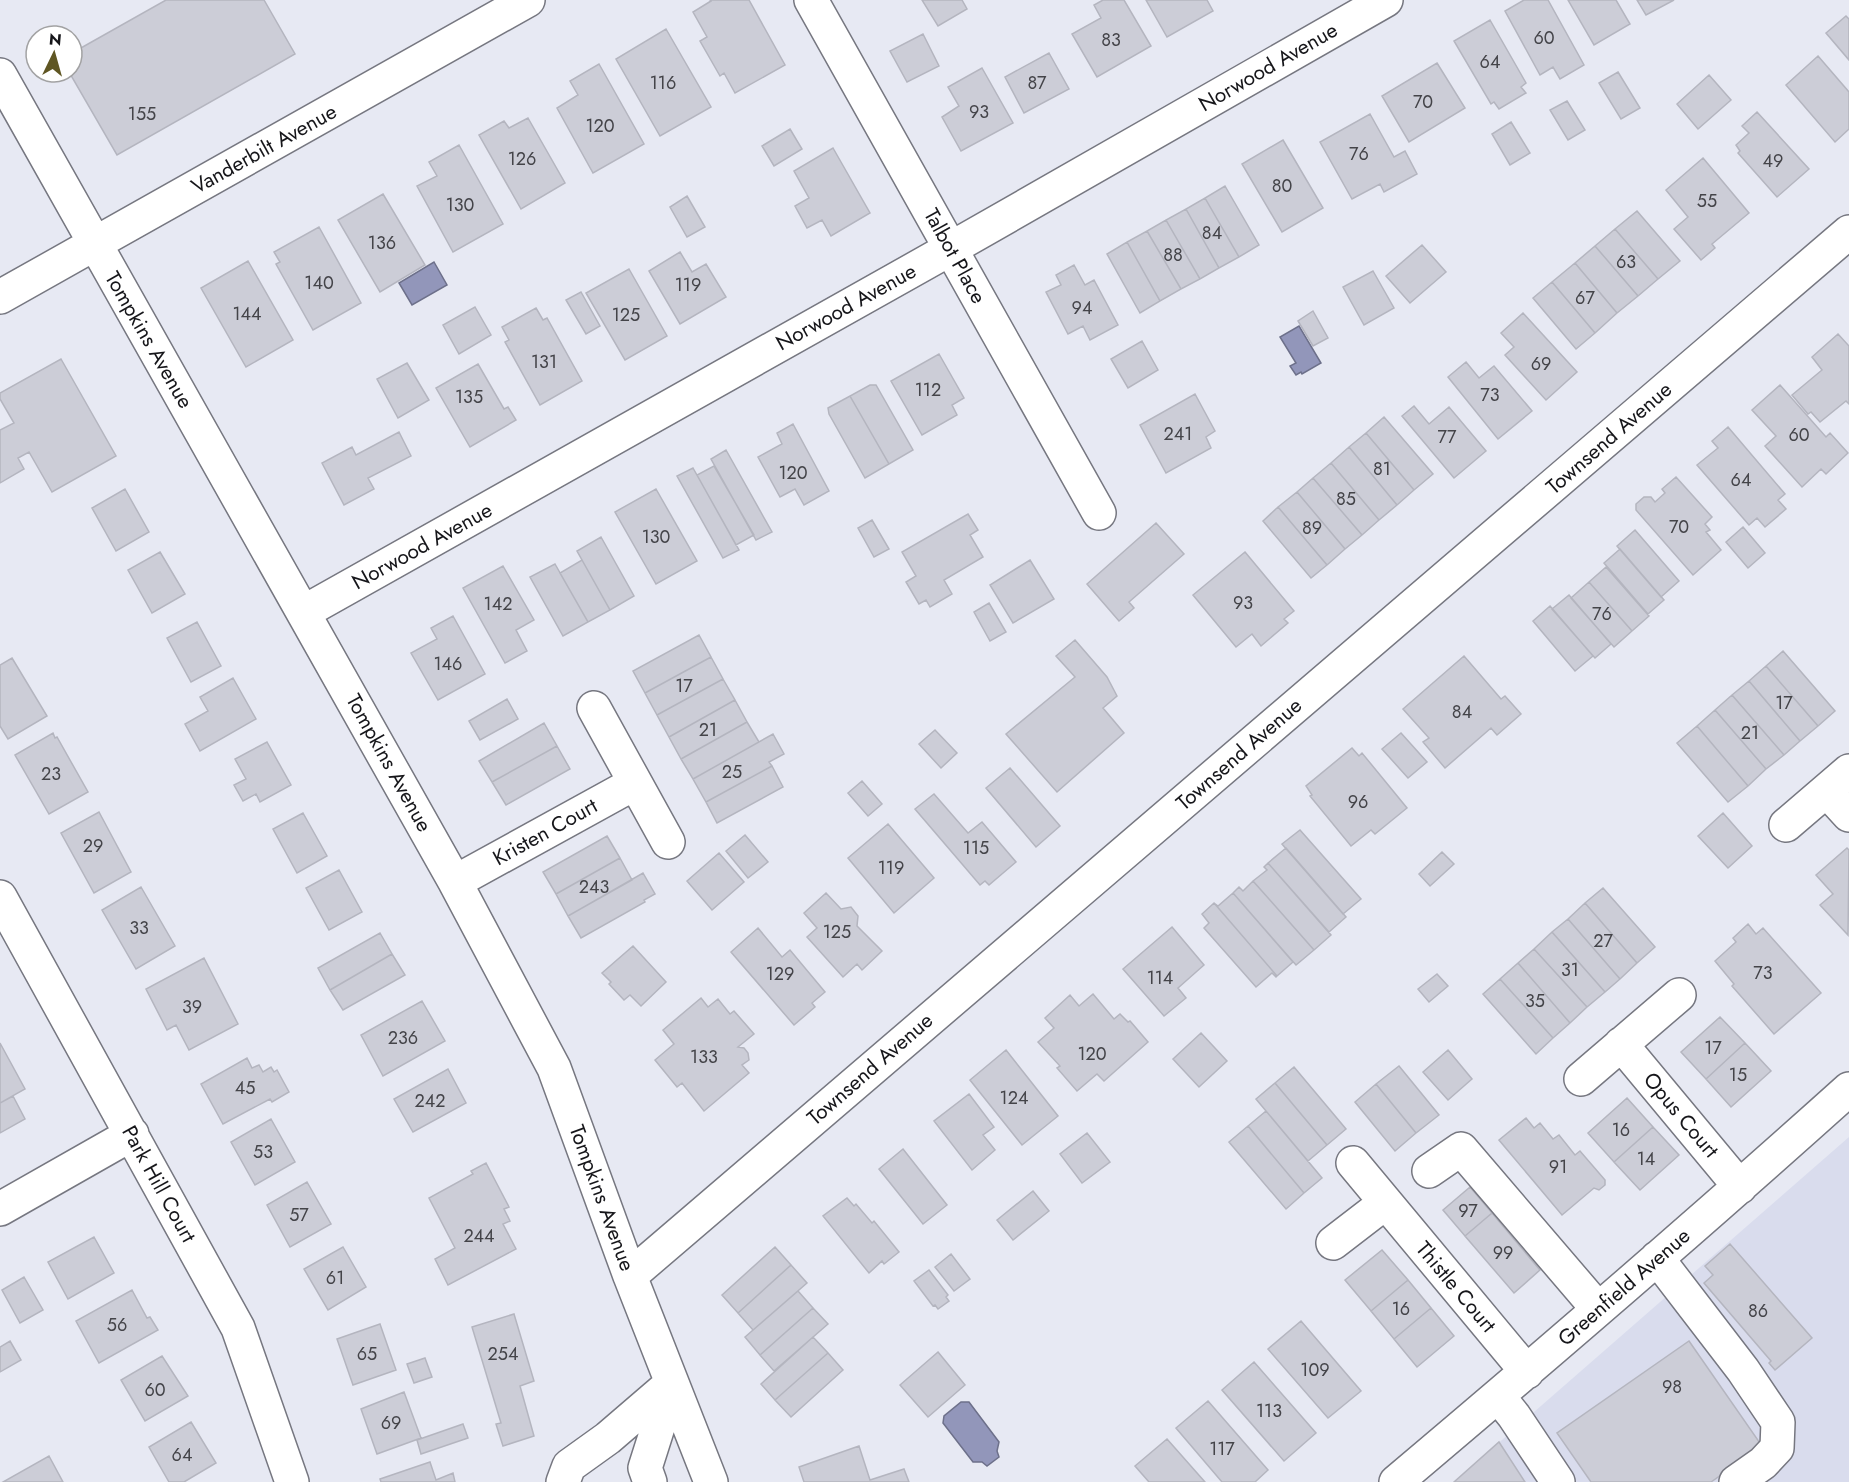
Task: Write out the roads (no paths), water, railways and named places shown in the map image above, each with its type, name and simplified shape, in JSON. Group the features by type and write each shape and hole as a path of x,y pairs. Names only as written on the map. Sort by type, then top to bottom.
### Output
{"street":[{"name":"Vanderbilt Avenue","path":"0,297 528,0"},
{"name":"Talbot Place","path":"811,0 1099,513"},
{"name":"Norwood Avenue","path":"304,612 950,249 1386,0"},
{"name":"Tompkins Avenue","path":"0,75 455,882 554,1068 630,1276 711,1482"},
{"name":"Townsend Avenue","path":"630,1276 1849,232"},
{"path":"594,708 668,842"},
{"path":"1786,825 1838,781 1849,815"},
{"name":"Kristen Court","path":"455,882 635,783"},
{"name":"Park Hill Court","path":"0,897 238,1328 292,1482"},
{"path":"1581,1079 1679,995"},
{"name":"Opus Court","path":"1621,1044 1740,1187"},
{"name":"Greenfield Avenue","path":"1396,1482 1527,1372 1849,1089"},
{"path":"0,1209 132,1134"},
{"path":"1429,1171 1461,1149 1598,1309"},
{"name":"Thistle Court","path":"1353,1163 1527,1372"},
{"path":"1333,1243 1385,1203"},
{"path":"1657,1258 1743,1370 1779,1422 1777,1448 1763,1463 1736,1482"},
{"path":"563,1482 569,1466 608,1437 672,1383"},
{"path":"650,1482 645,1468 672,1383"},
{"path":"1498,1396 1558,1482"}],"water":[{"path":"434,262 447,285 412,305 399,283"},
{"path":"1299,326 1321,363 1296,375 1290,366 1296,363 1280,337"},
{"path":"961,1402 969,1402 999,1442 997,1451 999,1457 987,1466 982,1462 973,1462 943,1423 944,1416"}]}
